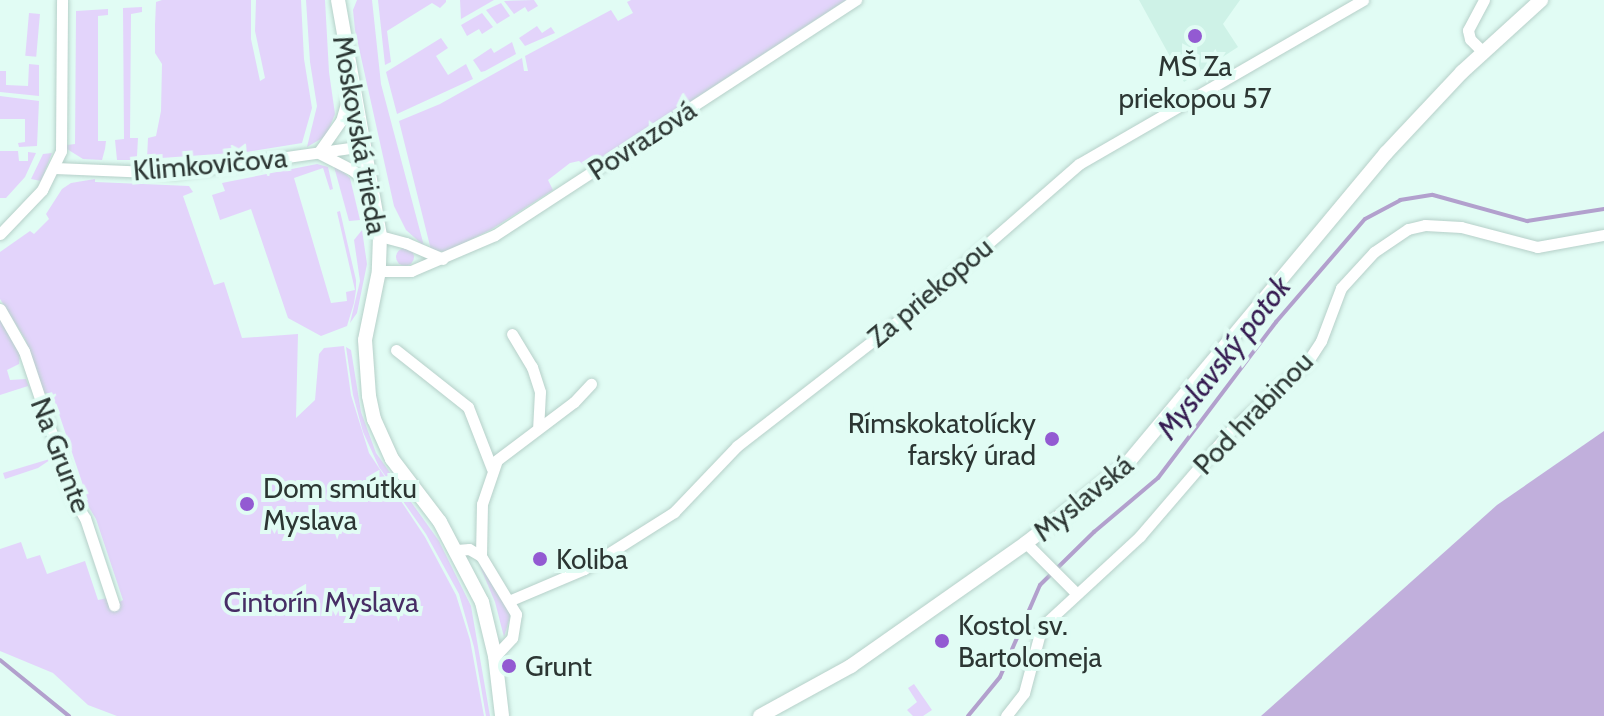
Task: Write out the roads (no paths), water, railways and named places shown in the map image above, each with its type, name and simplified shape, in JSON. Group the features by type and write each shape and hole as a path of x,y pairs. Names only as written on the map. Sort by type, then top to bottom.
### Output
{"street":[{"path":"0,234 29,206 55,168 61,146 62,0"},
{"name":"Moskovská trieda","path":"338,0 380,236 379,271 365,340 365,368 374,419 392,459 457,550 482,602 495,656 502,716"},
{"name":"Povrazová","path":"379,271 403,273 443,260 495,235 856,0"},
{"name":"Za priekopou","path":"511,600 584,569 674,512 737,446 907,314 1088,158 1363,0"},
{"path":"1483,52 1470,39 1468,30 1484,0"},
{"name":"Myslavská","path":"760,716 851,666 1026,543 1112,478 1144,448 1386,153 1483,52 1541,0"},
{"path":"351,86 341,121 319,153 351,169 372,186"},
{"name":"Klimkovičova","path":"55,168 174,173 364,146"},
{"name":"Pod hrabinou","path":"1006,716 1024,693 1044,626 1140,536 1232,429 1308,361 1321,341 1341,288 1360,266 1392,238 1408,229 1444,224 1537,247 1604,235"},
{"path":"380,236 406,243 443,260"},
{"name":"Na Grunte","path":"0,309 24,351 74,500 85,518 114,605"},
{"path":"512,334 532,367 540,392 538,426"},
{"path":"396,350 468,407 492,469"},
{"path":"481,556 482,504 497,460 538,426 574,402 591,384"},
{"path":"1026,543 1076,593"},
{"path":"457,550 469,549 481,556 511,600 516,614 515,632 495,656"}],"waterway":[{"name":"Myslavský potok","path":"968,716 1000,677 1040,585 1094,532 1158,478 1276,322 1365,219 1400,200 1433,195 1527,221 1604,209"},
{"path":"0,660 69,716"}],"place":[{"name":"MŠ Za priekopou 57","path":"1195,36"},
{"name":"Rímskokatolícky farský úrad","path":"1052,439"},
{"name":"Dom smútku Myslava","path":"247,504"},
{"name":"Koliba","path":"540,559"},
{"name":"Kostol sv. Bartolomeja","path":"942,641"},
{"name":"Grunt","path":"509,666"}],"park label":[{"name":"Cintorín Myslava","path":"321,602"}]}
